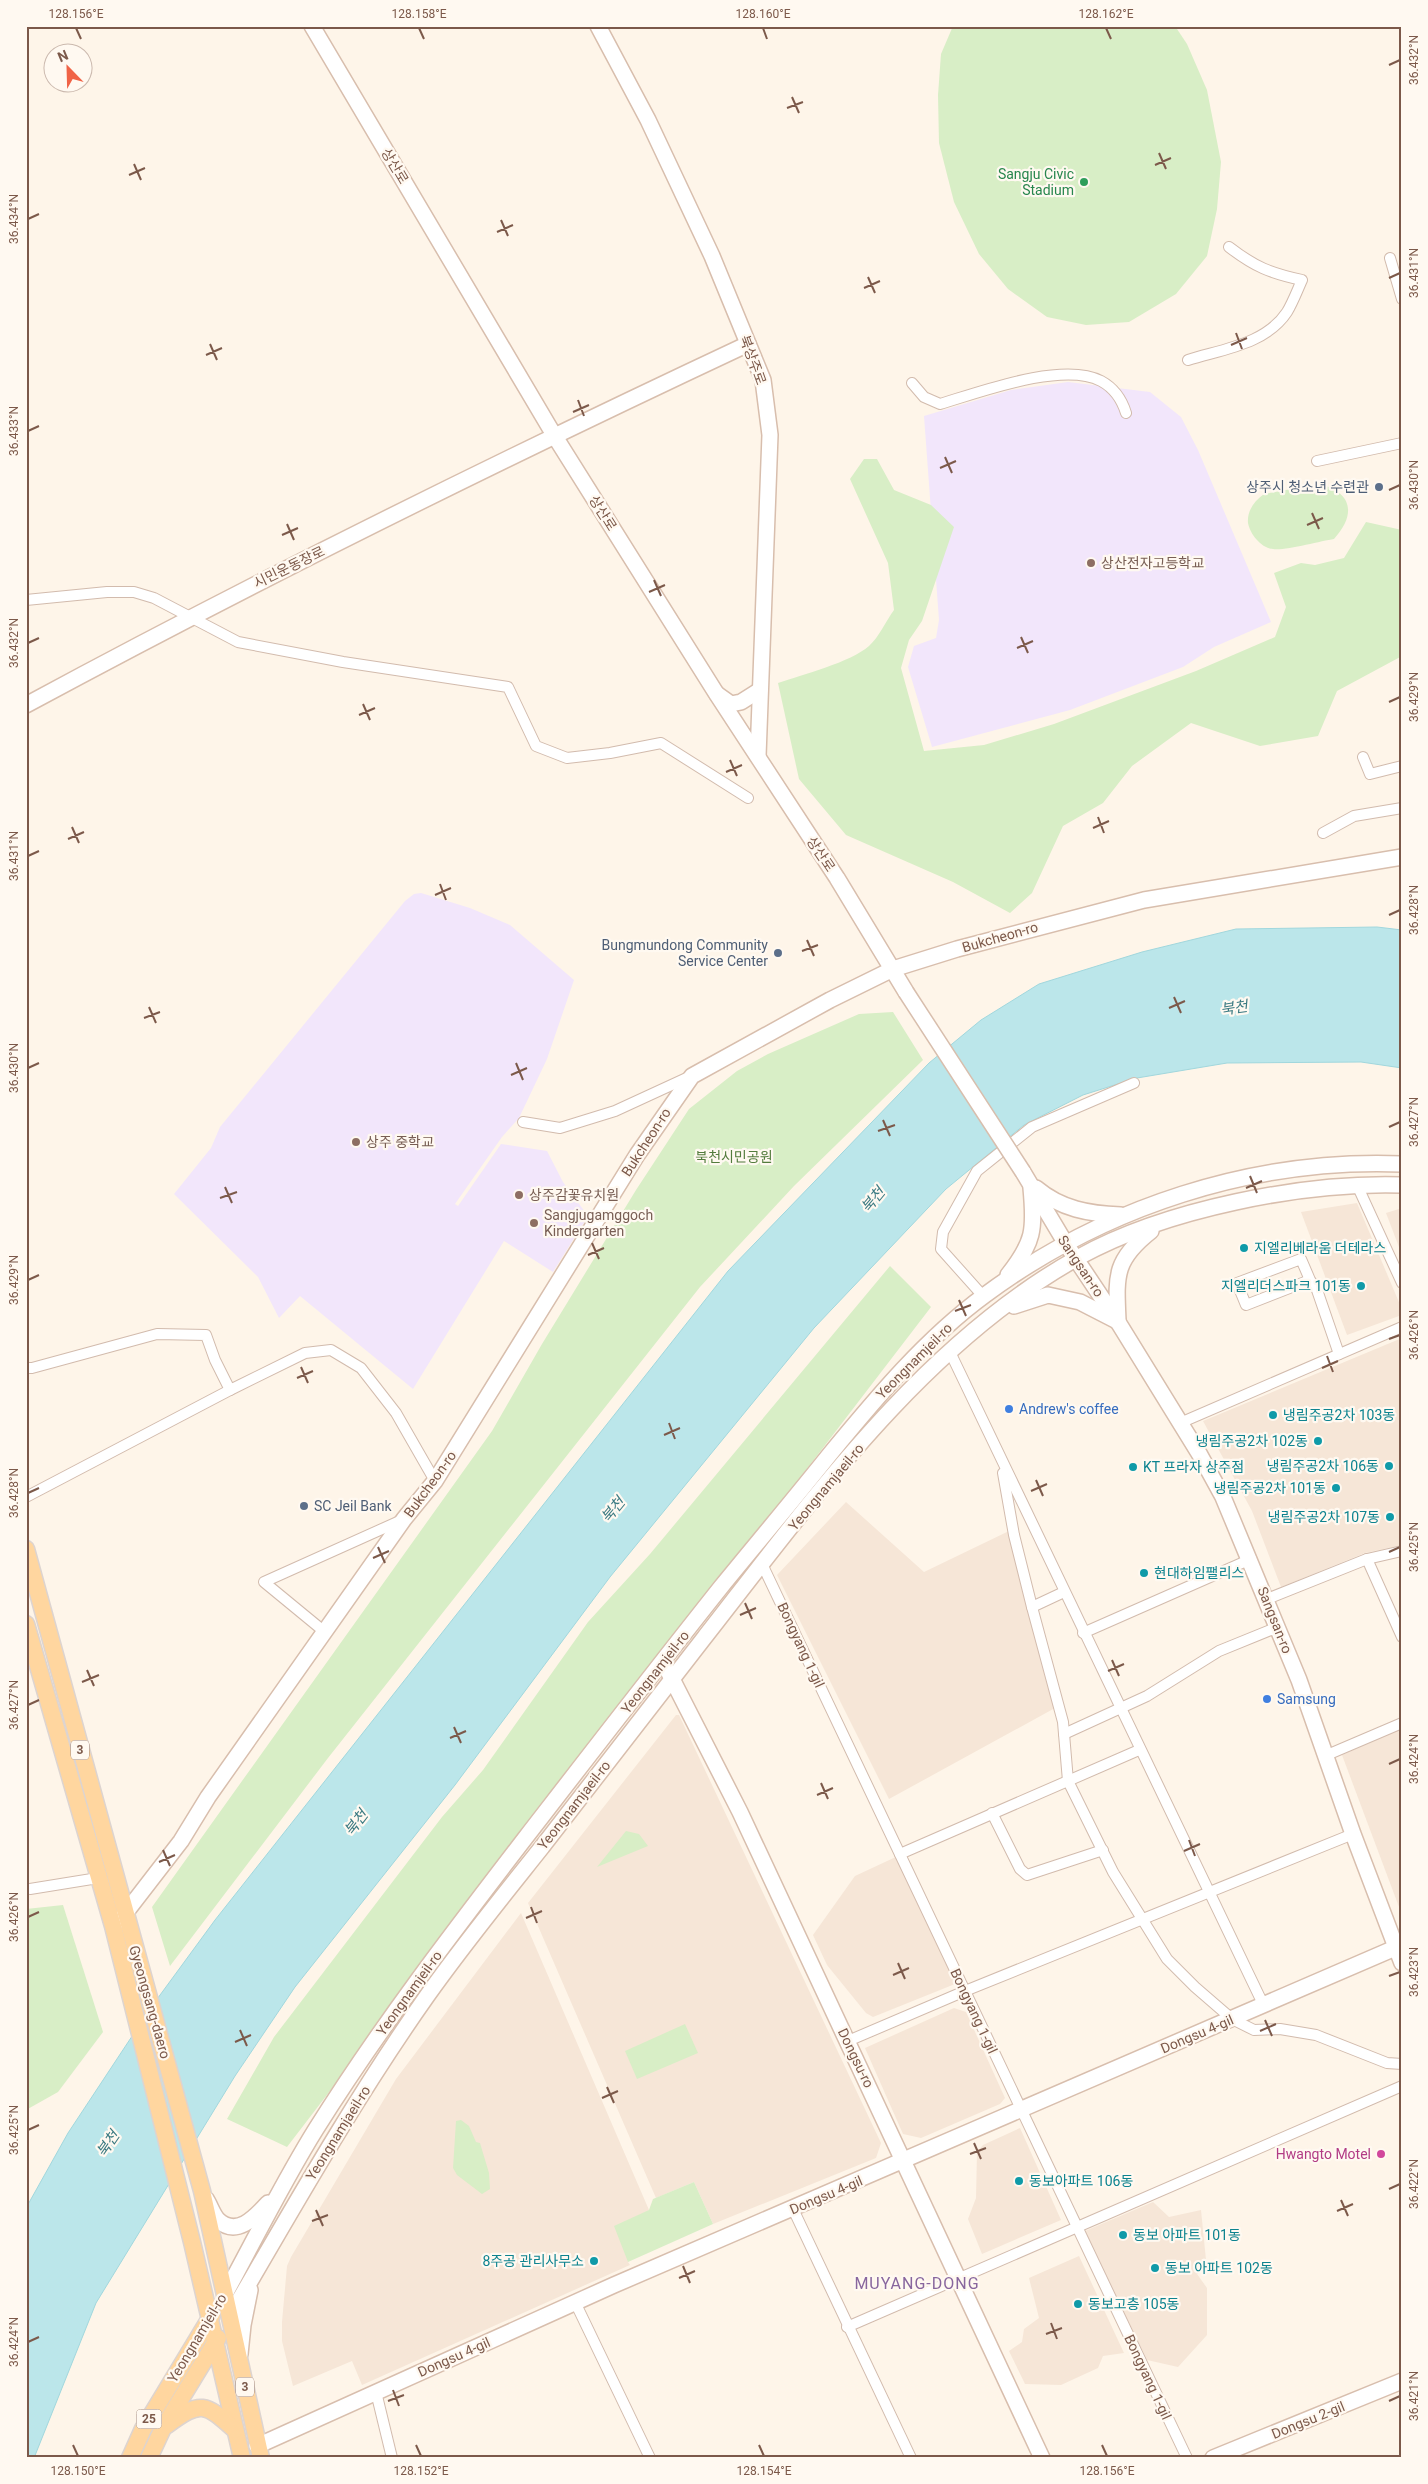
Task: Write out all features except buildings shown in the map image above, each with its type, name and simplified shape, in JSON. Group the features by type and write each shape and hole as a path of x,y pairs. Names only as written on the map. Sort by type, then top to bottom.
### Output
{"main road":[{"name":"Gyeongsang-daero","path":"26,1549 119,1921 124,1972 192,2242 242,2458"},
{"name":"Gyeongsang-daero","path":"26,1624 98,1878 136,1950 202,2191 259,2452"},
{"name":"Yeongnamjeil-ro","path":"130,2458 171,2382 225,2294"},
{"name":"Yeongnamjaeil-ro","path":"149,2458 163,2428 230,2316"},
{"path":"163,2428 190,2410 202,2407 212,2410 235,2430"}],"street":[{"name":"상산로","path":"312,26 554,435 906,992"},
{"name":"북상주로","path":"598,26 648,120 708,247 763,380 770,435 758,756"},
{"path":"1188,360 1250,341 1270,331 1288,311 1302,280 1277,275 1252,265 1229,247"},
{"path":"1390,258 1402,299"},
{"name":"시민운동장로","path":"26,705 188,618 554,435 748,344"},
{"path":"912,382 924,397 940,404 1009,384 1070,374 1102,381 1121,398 1126,413"},
{"path":"1317,460 1402,443"},
{"path":"26,600 107,592 134,592 154,598 188,618 238,642 343,662 508,686 536,746 567,758 610,753 661,743 748,798"},
{"path":"716,694 731,704 741,702 760,690"},
{"path":"1363,758 1370,774 1402,766"},
{"path":"1323,833 1354,816 1402,808"},
{"name":"Bukcheon-ro","path":"119,1921 181,1841 208,1797 326,1633 404,1519 435,1481 637,1155 692,1076 830,1000 892,969 1052,923 1144,900 1402,857"},
{"name":"Sangsan-ro","path":"906,992 1027,1178 1066,1244 1118,1322 1223,1497 1267,1599 1326,1755 1353,1834 1399,1946 1402,1963"},
{"path":"524,1122 560,1128 615,1111 692,1076"},
{"path":"984,1296 941,1248 943,1232 977,1171 1032,1127 1134,1083"},
{"name":"Yeongnamjeil-ro","path":"225,2294 281,2190 338,2095 412,1986 662,1661 881,1392 943,1330 984,1296 1002,1284 1066,1244 1123,1215 1210,1186 1278,1172 1356,1162 1402,1164"},
{"path":"1027,1178 1049,1199 1076,1210 1093,1214 1123,1215"},
{"path":"1002,1284 1025,1254 1032,1236 1033,1210 1027,1178"},
{"name":"Yeongnamjaeil-ro","path":"230,2316 337,2133 427,1995 762,1564 897,1404 950,1352 994,1313 1076,1258 1107,1242 1162,1222 1201,1211 1301,1190 1357,1185 1402,1184"},
{"path":"1357,1185 1402,1283"},
{"path":"1118,1322 1116,1279 1123,1262 1134,1244 1162,1222"},
{"path":"1310,1280 1246,1305 1237,1283 1300,1259 1310,1280 1318,1290 1339,1354"},
{"path":"994,1313 1048,1295 1080,1302 1118,1322"},
{"path":"1180,1423 1402,1327"},
{"path":"26,1368 32,1368 157,1334 206,1335 230,1390"},
{"path":"26,1497 230,1390 305,1353 331,1350 361,1368 396,1413 435,1481"},
{"path":"950,1352 1139,1750 1264,2006"},
{"path":"1001,1460 1014,1535 1063,1722 1068,1781 1103,1850 1142,1920 1167,1959 1195,1987 1232,2019 1254,2030 1280,2029 1316,2035 1388,2063 1402,2064"},
{"path":"326,1633 264,1582 404,1519"},
{"path":"1267,1599 1367,1559 1402,1551"},
{"path":"1084,1633 1250,1559"},
{"path":"1367,1559 1402,1637"},
{"name":"Bongyang 1-gil","path":"762,1564 1187,2458"},
{"path":"1032,1607 1064,1592"},
{"path":"1064,1734 1147,1696 1219,1651 1278,1628"},
{"name":"Dongsu-ro","path":"662,1661 740,1812 1042,2458"},
{"path":"1326,1755 1402,1723"},
{"path":"900,1854 1139,1750"},
{"path":"992,1813 1020,1869 1027,1875 1103,1850"},
{"path":"848,2041 965,1990 1353,1834"},
{"path":"30,1889 98,1878"},
{"name":"Dongsu 4-gil","path":"259,2452 376,2392 575,2302 1264,2006 1399,1946"},
{"path":"847,2326 1402,2086"},
{"path":"202,2191 218,2220 233,2227 249,2223 281,2190"},
{"path":"792,2209 910,2458"},
{"path":"239,2360 243,2325 255,2274"},
{"path":"575,2302 650,2458"},
{"name":"Dongsu 2-gil","path":"1214,2458 1402,2381"},
{"path":"376,2392 392,2458"}],"shaded area":[{"name":"상산전자고등학교","path":"1068,382 1150,392 1181,417 1198,450 1271,622 1214,647 1183,667 1070,710 932,747 908,667 914,646 936,638 939,620 924,416 1011,390"},
{"name":"상주 중학교","path":"421,893 470,908 510,925 574,980 547,1059 519,1118 502,1137 455,1204 458,1206 501,1144 547,1151 563,1182 588,1216 553,1272 504,1241 413,1389 300,1296 279,1318 258,1277 174,1194 211,1148 220,1127 405,901 414,894"},
{"path":"1357,1203 1401,1307 1399,1316 1347,1335 1301,1212"},
{"path":"1402,1208 1402,1255 1386,1213"},
{"path":"1402,1338 1402,1545 1365,1553 1281,1587 1252,1511 1203,1421"},
{"path":"846,1502 924,1572 1009,1531 1055,1708 889,1799 777,1575"},
{"path":"676,1715 679,1715 881,2143 876,2158 713,2224 694,2182 656,2198 528,1903"},
{"path":"1402,1728 1402,1915 1342,1755"},
{"path":"900,1855 955,1984 873,2017 866,2013 827,1965 813,1935 855,1876"},
{"path":"521,1913 649,2210 628,2262 630,2265 362,2385 352,2361 293,2386 282,2341 287,2266 291,2257 396,2079"},
{"path":"954,2008 966,2012 1005,2098 1000,2104 921,2138 903,2134 865,2048"},
{"path":"1020,2128 1061,2220 982,2254 968,2219 976,2198 977,2152 983,2145"},
{"path":"1153,2202 1169,2217 1201,2210 1207,2270 1197,2274 1207,2288 1207,2335 1178,2367 1147,2360 1085,2231"},
{"path":"1079,2256 1124,2353 1103,2356 1098,2368 1061,2385 1025,2384 1009,2351 1022,2342 1024,2329 1039,2318 1029,2278"}],"green space":[{"name":"Sangju Civic Stadium","path":"953,26 1175,26 1187,44 1207,90 1221,162 1217,209 1207,256 1176,294 1129,322 1086,325 1047,317 1008,289 979,254 954,202 939,143 938,95 941,54"},
{"path":"864,459 877,459 894,490 931,505 954,527 922,621 909,640 901,668 924,751 984,745 1054,724 1196,671 1275,637 1286,607 1274,573 1301,563 1315,565 1344,558 1366,522 1402,530 1402,656 1337,691 1318,736 1260,746 1191,723 1132,766 1103,803 1063,826 1032,893 1010,913 953,882 846,835 799,779 778,683 826,668 861,652 876,638 894,610 888,563 850,479"},
{"path":"1318,484 1338,492 1344,498 1347,505 1346,521 1334,539 1278,549 1264,546 1257,540 1249,527 1248,519 1254,503 1260,497 1264,494"},
{"name":"북천시민공원","path":"893,1012 923,1060 794,1186 700,1287 328,1758 170,1966 152,1907 492,1431 542,1344 636,1190 689,1109 737,1071 768,1054 859,1014"},
{"path":"890,1266 931,1307 287,2147 227,2119 274,2037 442,1817 483,1770 588,1622 650,1554"},
{"path":"626,1831 639,1834 648,1846 597,1867"},
{"path":"63,1905 103,2032 58,2092 26,2110 26,1909"},
{"path":"685,2024 698,2053 637,2079 625,2051"},
{"path":"461,2120 469,2126 476,2142 480,2143 489,2173 490,2189 482,2194 457,2175 453,2168 456,2121"},
{"path":"694,2182 713,2224 628,2262 614,2226 649,2210 653,2199"}],"water":[{"name":"북천","path":"1377,927 1402,930 1402,1068 1361,1062 1227,1063 1137,1078 1083,1095 1024,1125 946,1189 814,1328 610,1577 455,1785 295,1987 235,2076 96,2303 34,2458 26,2458 26,2208 68,2133 152,2006 215,1920 728,1271 929,1063 981,1020 1039,984 1142,952 1236,929"}],"place":[{"name":"Sangju Civic Stadium","path":"1084,182"},
{"name":"상주시 청소년 수련관","path":"1379,487"},
{"name":"상산전자고등학교","path":"1091,563"},
{"name":"Bungmundong Community Service Center","path":"778,953"},
{"name":"상주 중학교","path":"356,1142"},
{"name":"상주감꽃유치원","path":"519,1195"},
{"name":"Sangjugamggoch Kindergarten","path":"534,1223"},
{"name":"지엘리베라움 더테라스","path":"1244,1248"},
{"name":"지엘리더스파크 101동","path":"1361,1286"},
{"name":"Andrew's coffee","path":"1009,1409"},
{"name":"냉림주공2차 103동","path":"1273,1415"},
{"name":"냉림주공2차 102동","path":"1318,1441"},
{"name":"냉림주공2차 106동","path":"1389,1466"},
{"name":"KT 프라자 상주점","path":"1133,1467"},
{"name":"냉림주공2차 101동","path":"1336,1488"},
{"name":"SC Jeil Bank","path":"304,1506"},
{"name":"냉림주공2차 107동","path":"1390,1517"},
{"name":"현대하임팰리스","path":"1144,1573"},
{"name":"Samsung","path":"1267,1699"},
{"name":"Hwangto Motel","path":"1381,2154"},
{"name":"동보아파트 106동","path":"1019,2181"},
{"name":"동보 아파트 101동","path":"1123,2235"},
{"name":"8주공 관리사무소","path":"594,2261"},
{"name":"동보 아파트 102동","path":"1155,2268"},
{"name":"동보고층 105동","path":"1078,2304"}],"district":[{"name":"MUYANG-DONG","path":"917,2283"}]}
